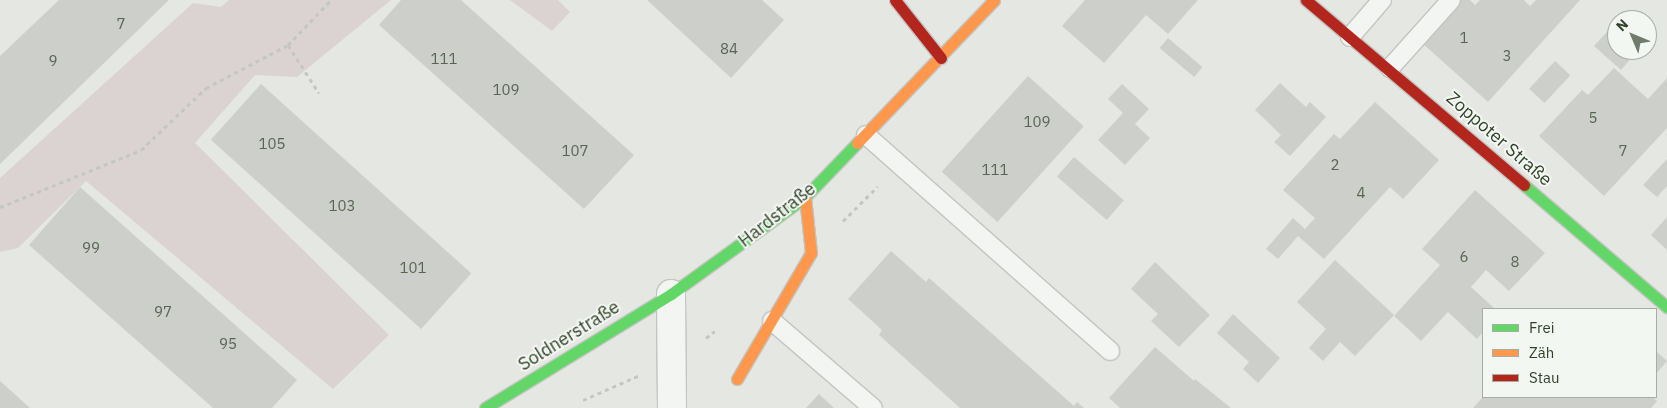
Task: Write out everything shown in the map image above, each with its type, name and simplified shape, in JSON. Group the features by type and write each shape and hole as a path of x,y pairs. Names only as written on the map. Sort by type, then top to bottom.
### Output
{"street":[{"path":"895,0 941,58"},
{"name":"Hardstraße","path":"671,294 805,197 941,58 994,0"},
{"name":"Zoppoter Straße","path":"1306,0 1390,68 1667,307"},
{"path":"737,379 811,253 805,197"},
{"path":"671,294 672,408"},
{"name":"Soldnerstraße","path":"485,408 671,294"}],"lane":[{"path":"1350,36 1382,0"},
{"path":"1390,68 1451,0"},
{"path":"866,135 1110,351"},
{"path":"772,321 873,408"}],"path":[{"path":"0,207 140,150 206,88 288,45 331,0"},
{"path":"288,45 319,93"}],"shaded area":[{"path":"229,0 391,0 297,77 255,75 195,143 389,335 333,389 86,181 18,248 0,252 0,178 193,3 221,7"},
{"path":"510,0 558,0 570,12 552,31"}],"building":[{"path":"59,0 169,0 0,164 0,56"},
{"path":"401,0 461,0 634,155 584,209 379,25"},
{"path":"647,0 762,0 784,20 731,78"},
{"path":"1085,0 1198,0 1168,34 1146,15 1104,63 1062,26"},
{"path":"1461,0 1470,0 1475,5 1480,0 1524,0 1530,6 1536,0 1580,0 1488,102 1422,43"},
{"path":"1607,32 1607,58 1594,46"},
{"path":"1168,38 1202,67 1194,77 1160,48"},
{"path":"1610,60 1630,60 1621,70"},
{"path":"1555,61 1570,75 1544,103 1529,89"},
{"path":"1614,68 1648,99 1667,78 1667,128 1604,196 1539,136 1582,90 1588,95"},
{"path":"1028,76 1084,126 997,222 942,172"},
{"path":"1280,83 1306,107 1310,102 1326,117 1290,156 1274,142 1281,135 1255,110"},
{"path":"261,84 471,273 421,329 211,140"},
{"path":"1122,84 1149,109 1135,124 1150,138 1125,165 1098,140 1123,113 1108,99"},
{"path":"1375,102 1439,160 1403,199 1390,187 1324,259 1298,236 1278,259 1266,249 1293,218 1305,229 1315,218 1283,190 1334,134 1340,139"},
{"path":"1074,157 1124,200 1107,220 1057,177"},
{"path":"1667,159 1667,186 1657,197 1643,185"},
{"path":"80,187 297,380 272,408 213,408 29,245"},
{"path":"1475,190 1545,253 1509,291 1486,270 1471,287 1494,308 1482,308 1482,333 1477,339 1448,312 1421,341 1394,316 1440,265 1422,249"},
{"path":"1667,217 1667,250 1651,235"},
{"path":"891,251 926,282 929,278 1074,406 1077,402 1084,408 960,408 879,335 882,330 848,299"},
{"path":"1335,260 1394,315 1355,356 1340,342 1323,361 1309,348 1326,329 1297,302"},
{"path":"1155,262 1210,315 1179,347 1151,321 1158,314 1131,289"},
{"path":"1233,314 1280,358 1258,383 1243,369 1249,362 1217,333"},
{"path":"1155,347 1194,381 1195,379 1231,408 1120,408 1109,398"},
{"path":"1657,352 1667,361 1657,373"},
{"path":"0,381 30,408 0,408"},
{"path":"819,394 834,408 806,408"},
{"path":"1482,398 1654,398 1657,401 1651,408 1473,408"}],"traffic: fast":[{"path":"485,408 671,294 805,197 857,143"},
{"path":"1524,185 1667,307"}],"traffic: slow":[{"path":"857,143 994,0"},
{"path":"737,379 811,253 805,197"}],"traffic: jam":[{"path":"895,0 941,58"},
{"path":"1306,0 1524,185"}]}
